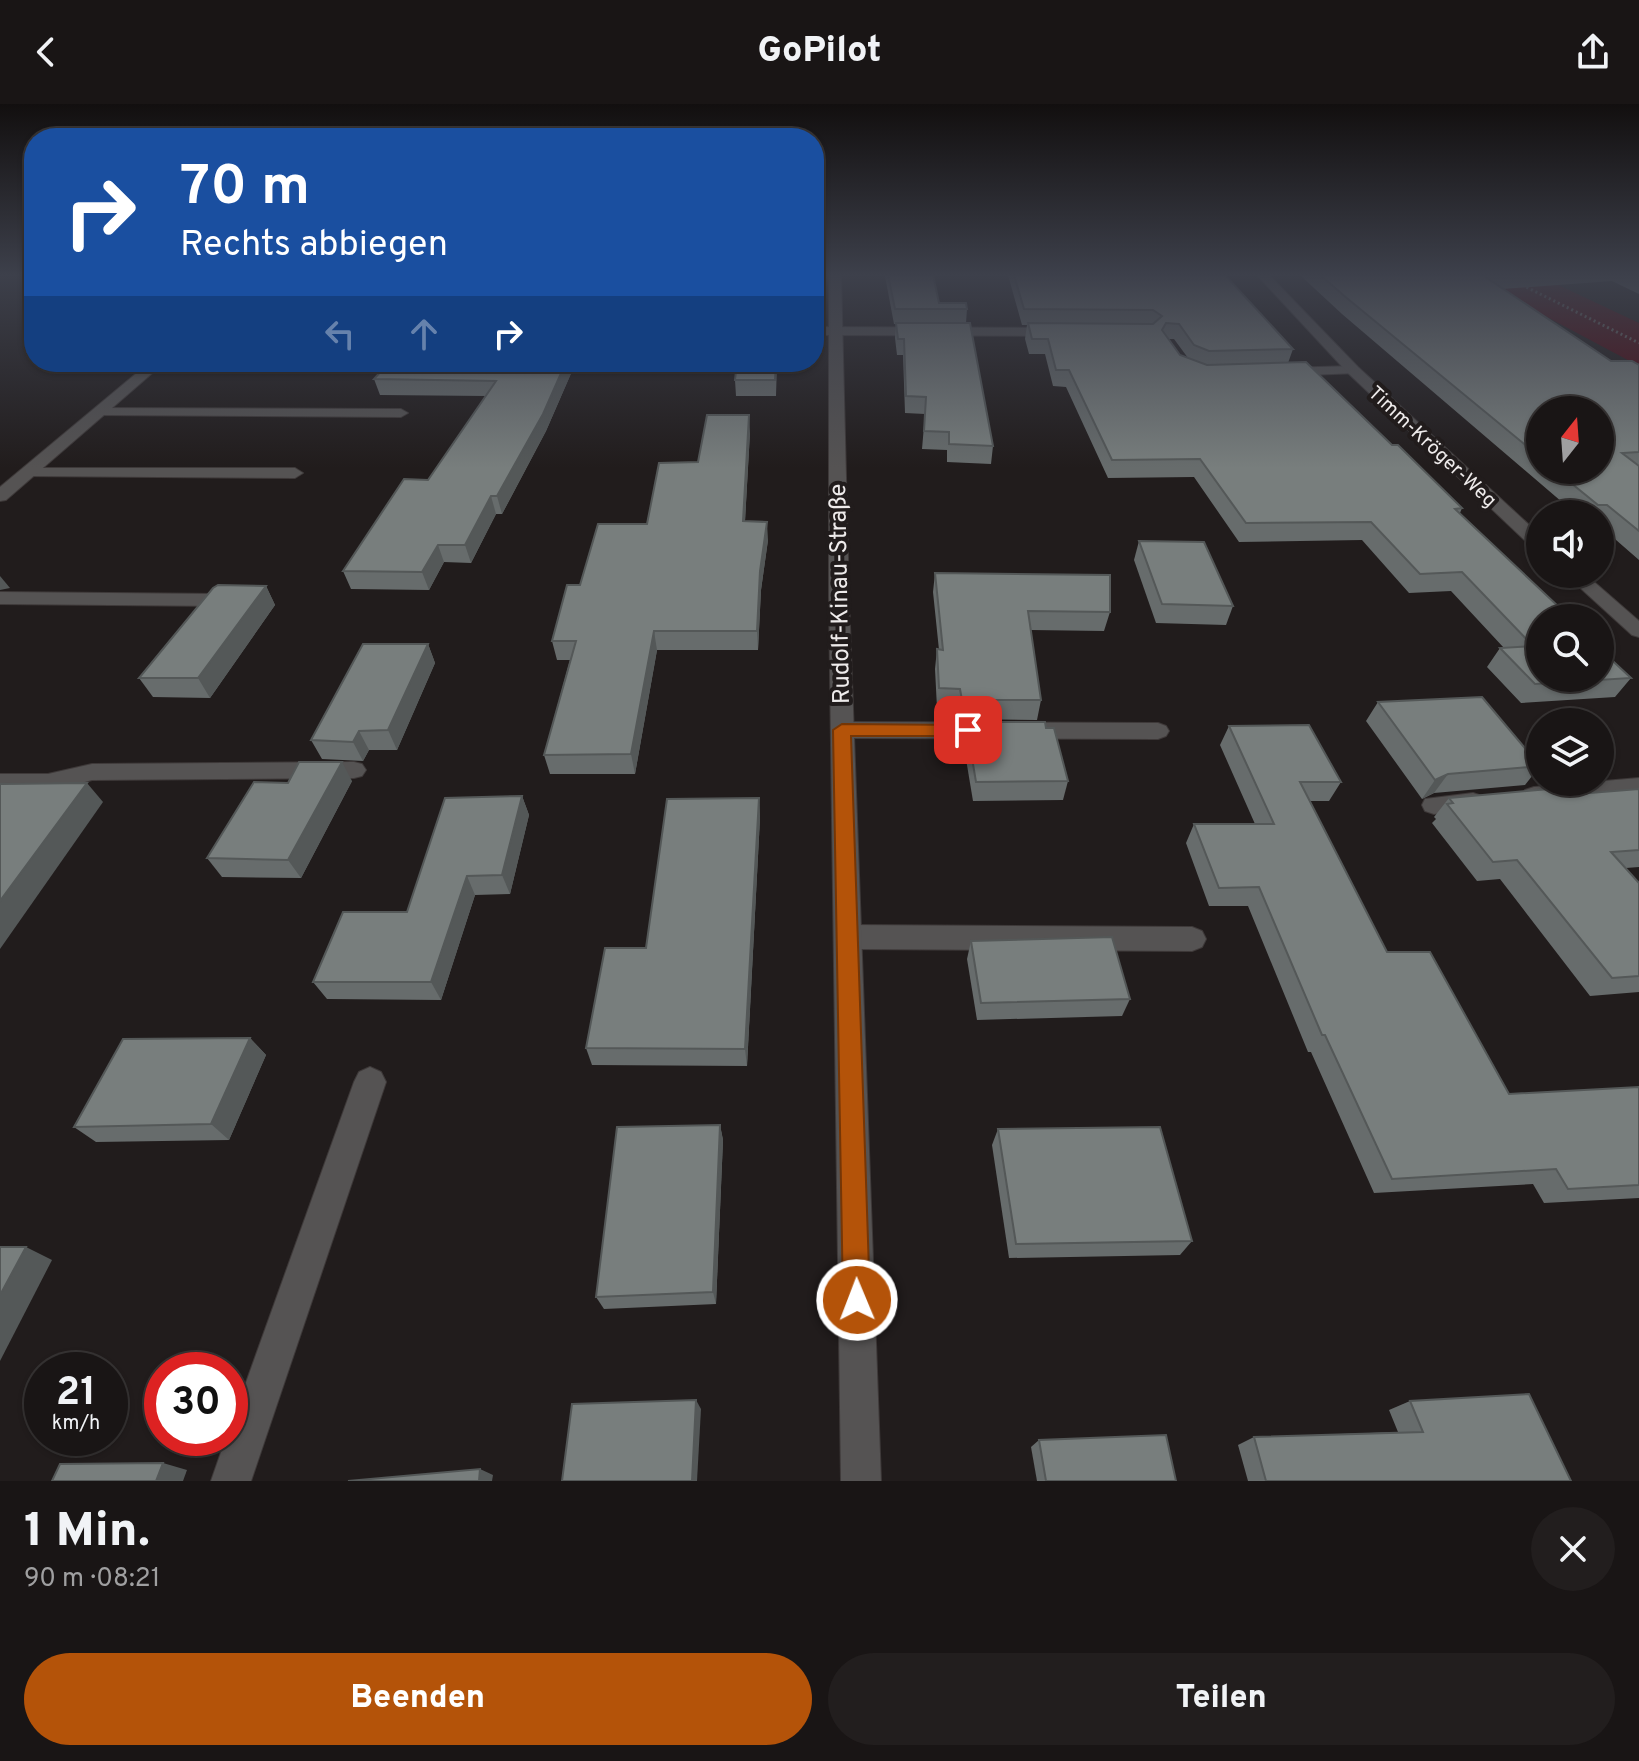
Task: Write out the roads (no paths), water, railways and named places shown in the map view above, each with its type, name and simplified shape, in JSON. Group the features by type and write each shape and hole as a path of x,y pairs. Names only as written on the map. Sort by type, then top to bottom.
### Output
{"street":[{"name":"Rudolf-Kinau-Straße","path":"825,339 849,937 861,1481"},
{"name":"Timm-Kröger-Weg","path":"1324,339 1483,495 1526,533"},
{"path":"1262,372 1353,370"},
{"path":"0,496 147,372"},
{"path":"101,412 401,413"},
{"path":"29,473 295,473"},
{"path":"1590,588 1639,631"},
{"path":"0,598 220,600"},
{"path":"842,730 1158,731"},
{"path":"0,783 48,783 92,772 354,770"},
{"path":"1434,805 1639,787"},
{"path":"849,937 1192,939"},
{"path":"231,1481 370,1082"}]}
